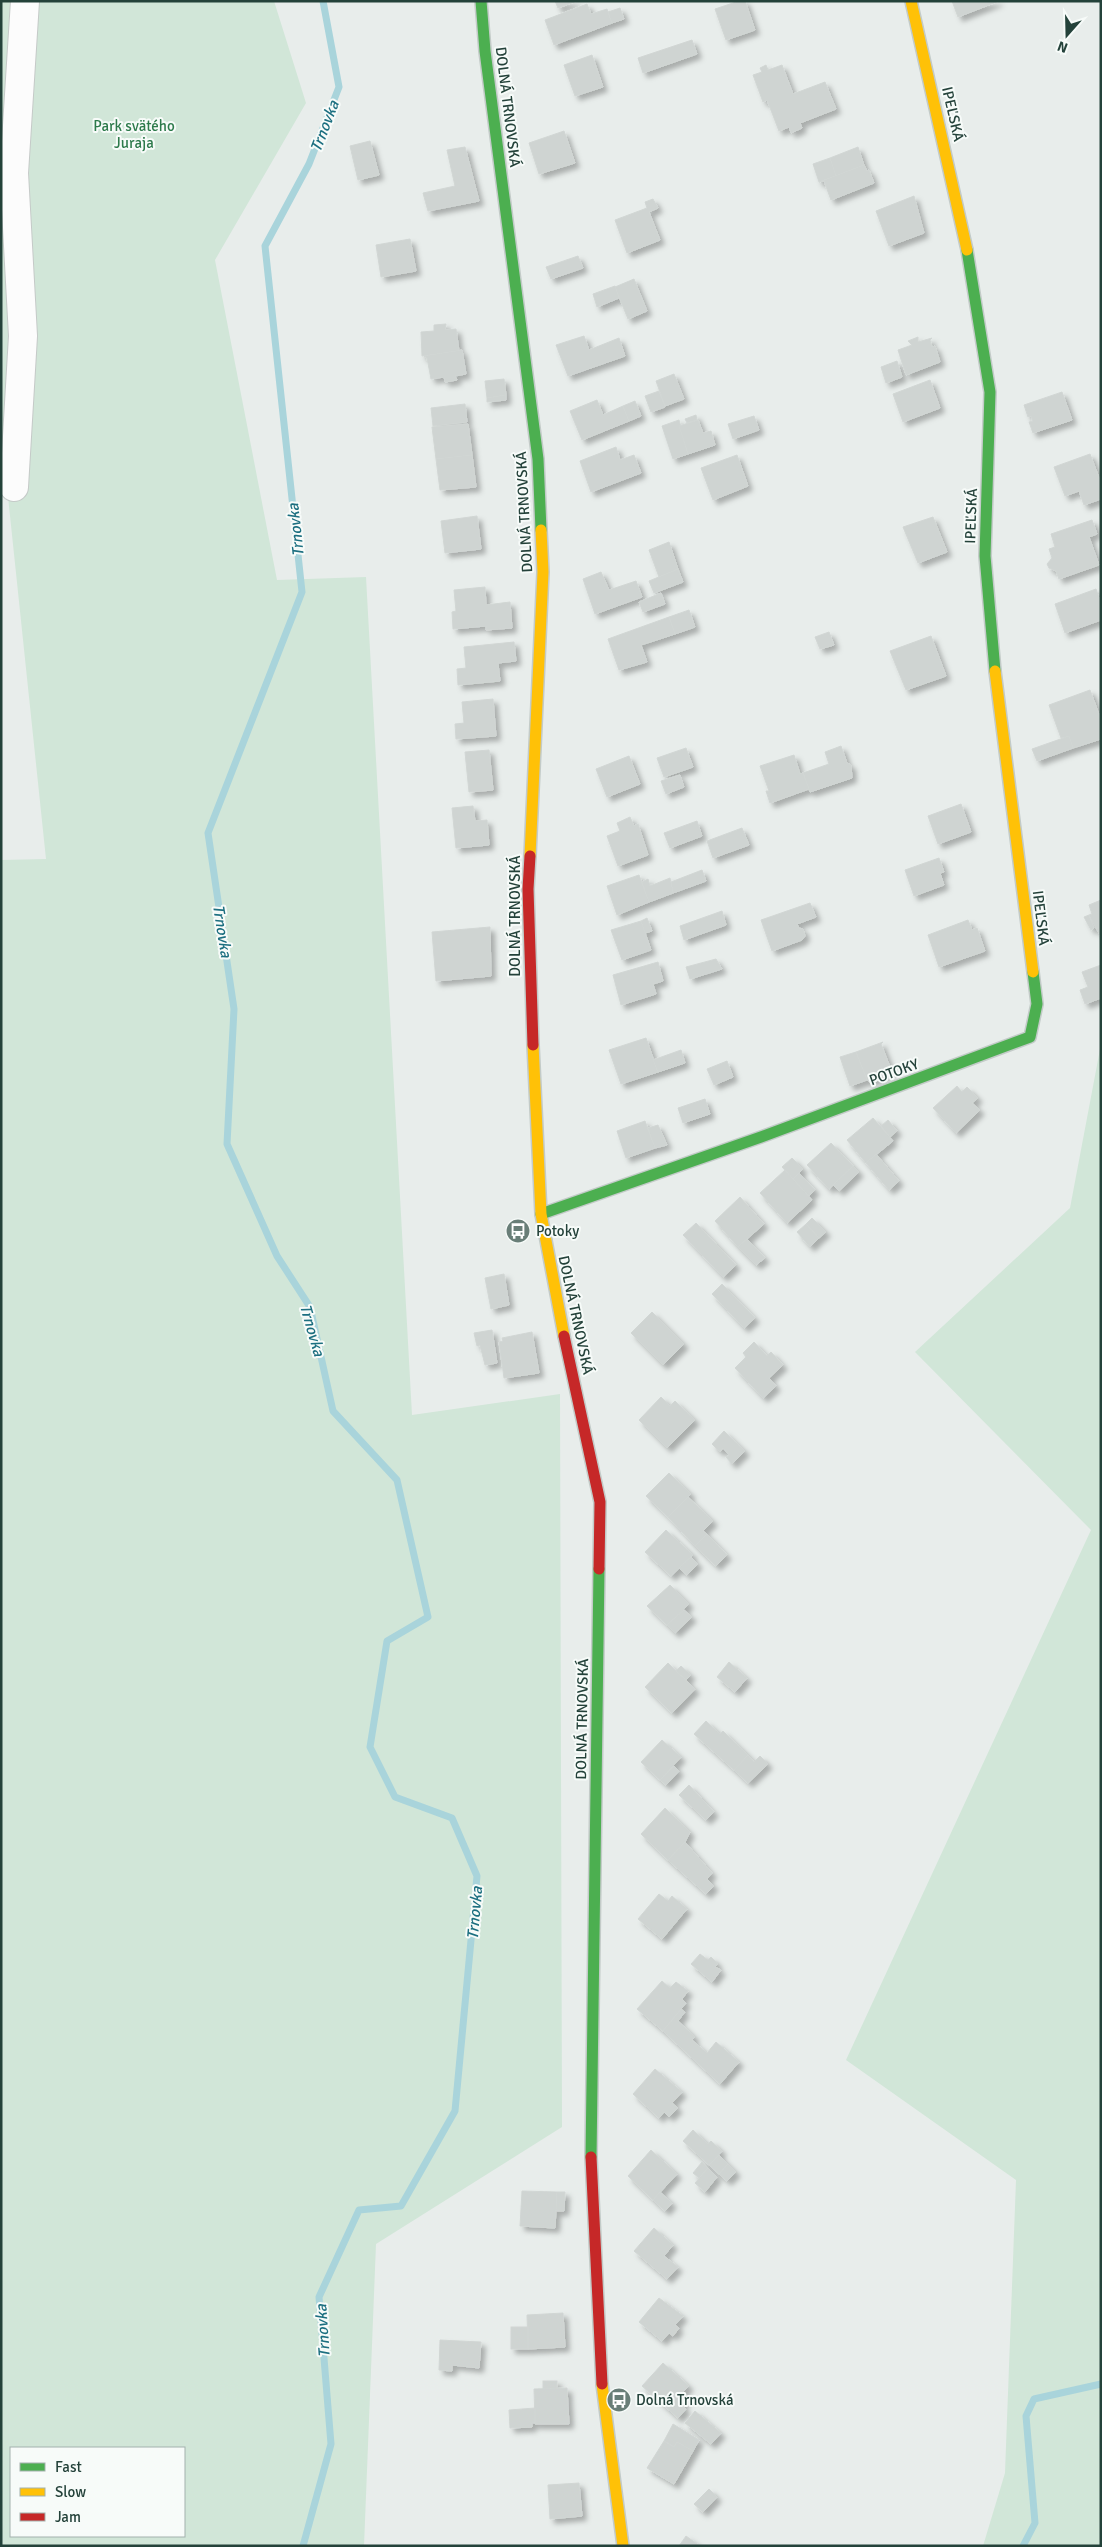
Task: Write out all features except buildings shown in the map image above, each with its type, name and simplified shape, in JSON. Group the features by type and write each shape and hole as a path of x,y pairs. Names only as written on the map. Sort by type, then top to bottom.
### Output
{"street":[{"path":"14,486 23,336 14,173 25,1"},
{"name":"DOLNÁ TRNOVSKÁ","path":"481,1 485,51 538,459 543,572 528,888 536,1156 541,1214 554,1288 600,1502 590,2137 602,2388 623,2546"},
{"name":"IPEĽSKÁ","path":"911,1 963,223 990,392 985,556 995,670 1037,1004 1030,1037"},
{"name":"POTOKY","path":"541,1214 761,1137 1030,1037"}],"green space":[{"name":"Park svätého Juraja","path":"1,1 274,1 306,103 215,260 277,580 366,577 412,1415 560,1394 562,2127 376,2244 364,2546 1,2546 1,860 46,859 1,430"},
{"path":"1101,1044 1101,2546 983,2546 1005,2473 1016,2180 846,2060 1091,1530 915,1352 1070,1208"}],"waterway":[{"name":"Trnovka","path":"303,2546 331,2444 319,2297 359,2210 401,2206 455,2111 477,1876 452,1818 395,1797 370,1747 387,1641 428,1617 397,1480 333,1411 310,1307 277,1256 227,1144 234,1009 208,833 302,592 265,246 309,164 339,87 323,1"},
{"path":"1023,2546 1035,2523 1026,2416 1034,2399 1101,2384"}],"traffic: fast":[{"path":"481,1 485,51 538,459 541,530"},
{"path":"967,250 990,392 985,556 995,671"},
{"path":"541,1214 761,1137 1030,1037 1037,1004 1033,972"},
{"path":"591,2157 599,1569"}],"traffic: slow":[{"path":"911,1 967,250"},
{"path":"530,856 543,572 541,530"},
{"path":"995,671 1033,972"},
{"path":"533,1045 541,1214 564,1336"},
{"path":"602,2384 623,2546"}],"traffic: jam":[{"path":"530,856 528,889 533,1045"},
{"path":"564,1336 600,1502 599,1569"},
{"path":"591,2157 602,2384"}],"place":[{"name":"Potoky","path":"518,1231"},
{"name":"Dolná Trnovská","path":"619,2400"}]}
